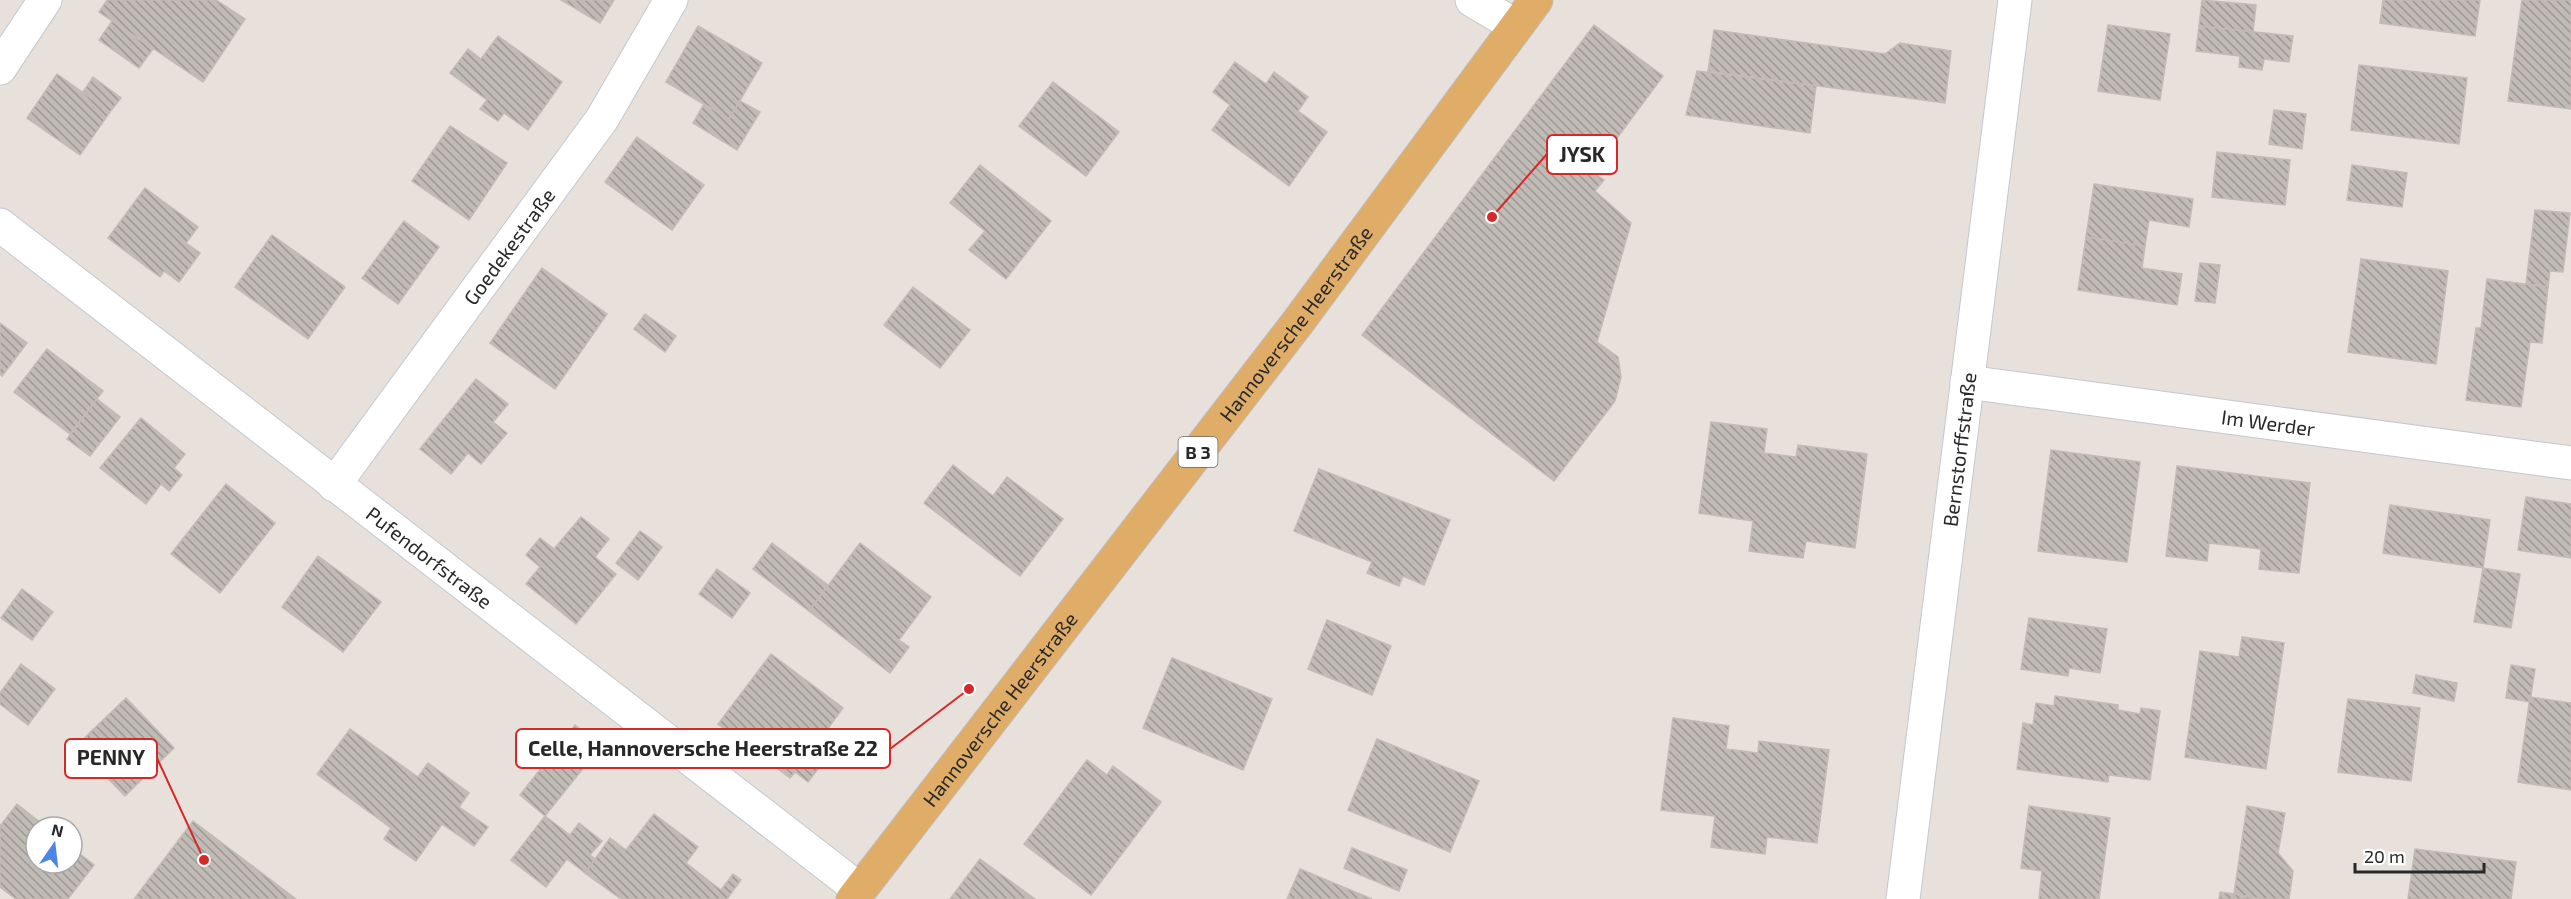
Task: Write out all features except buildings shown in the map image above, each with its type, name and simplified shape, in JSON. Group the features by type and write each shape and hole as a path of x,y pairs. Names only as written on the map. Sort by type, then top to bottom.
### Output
{"main road":[{"name":"Hannoversche Heerstraße","path":"857,895 1290,332 1536,0"}],"street":[{"path":"0,68 45,0"},
{"name":"Goedekestraße","path":"334,485 602,119 671,0"},
{"path":"1472,0 1516,26"},
{"name":"Bernstorffstraße","path":"1903,899 2015,0"},
{"name":"Pufendorfstraße","path":"0,225 857,895"},
{"name":"Im Werder","path":"1967,382 2571,463"}],"place":[{"name":"JYSK","path":"1492,217"},
{"name":"Celle, Hannoversche Heerstraße 22","path":"969,689"},
{"name":"PENNY","path":"204,860"}]}
